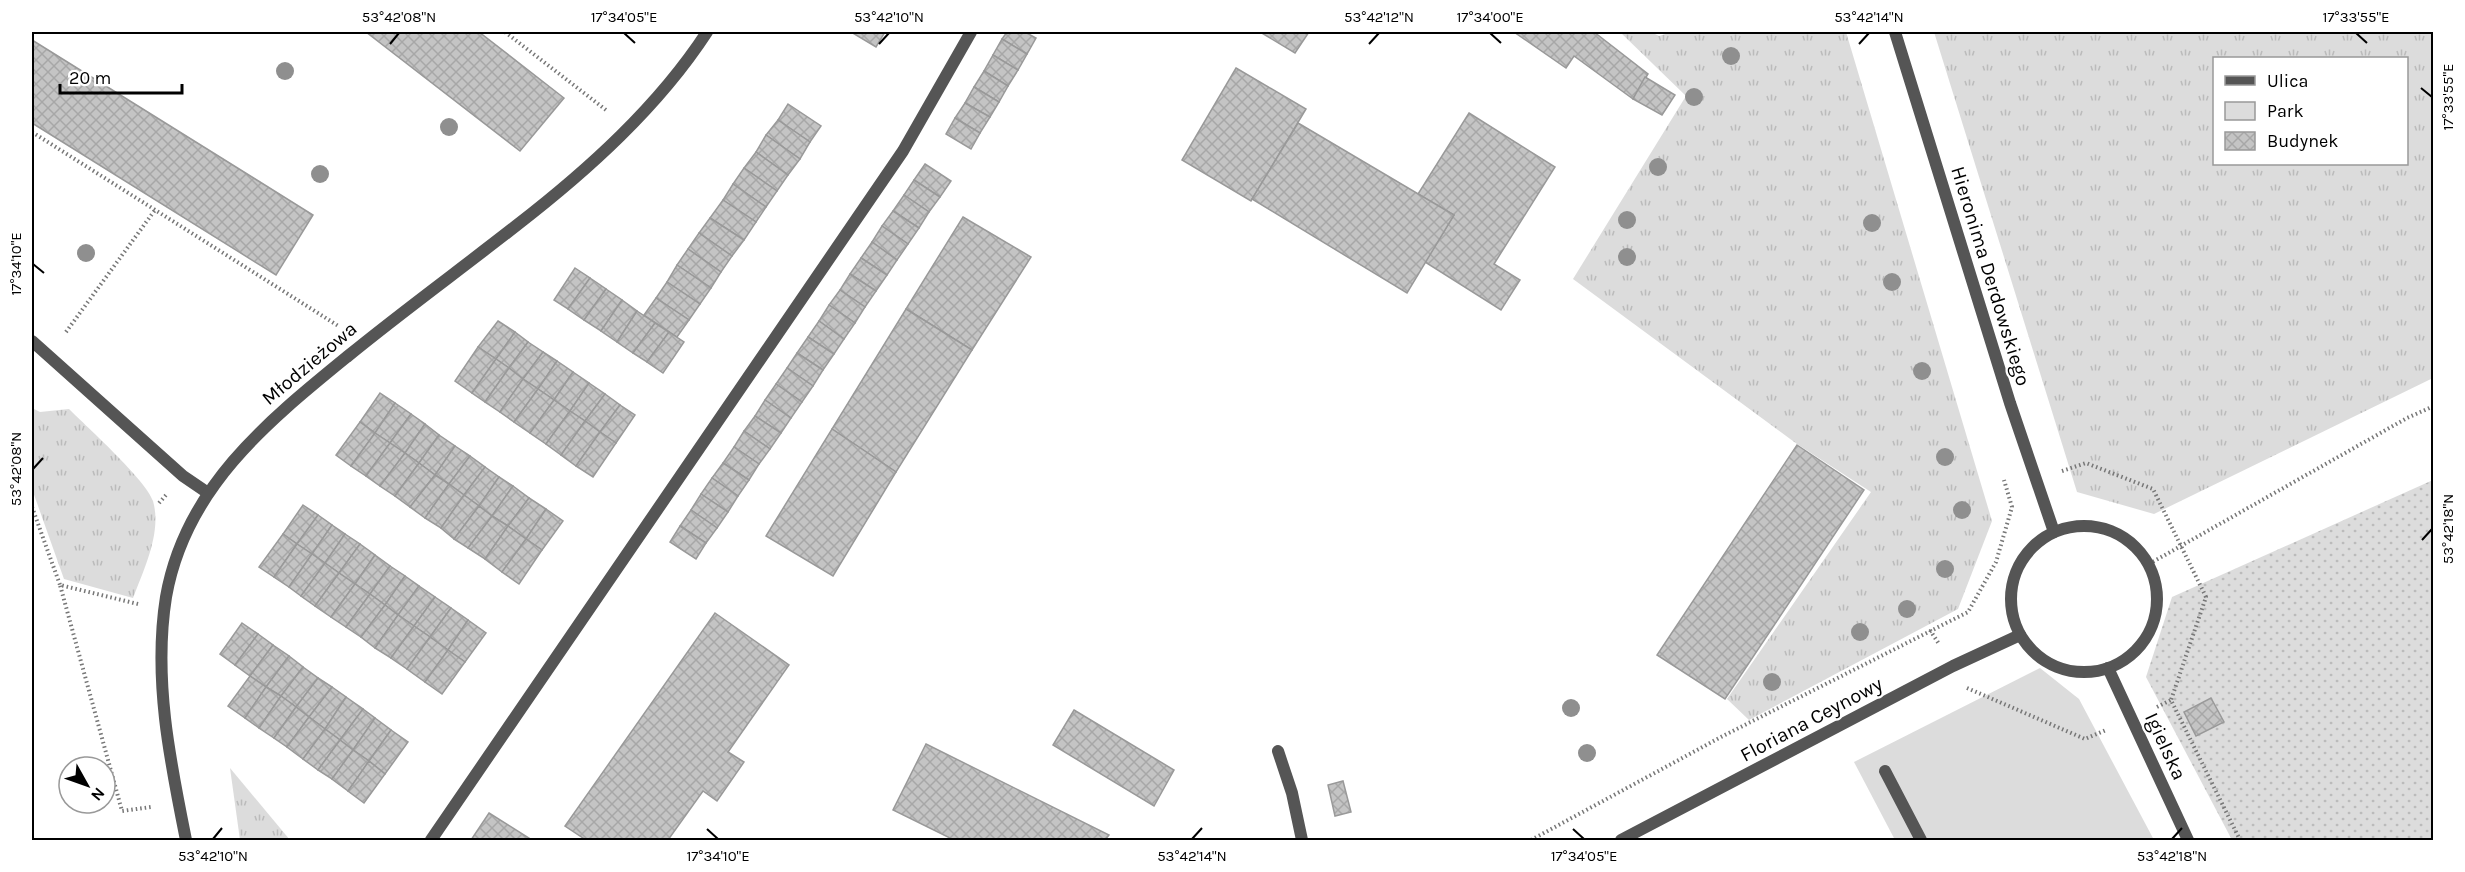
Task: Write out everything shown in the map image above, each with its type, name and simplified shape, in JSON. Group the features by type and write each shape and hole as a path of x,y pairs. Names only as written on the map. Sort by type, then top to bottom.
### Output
{"street":[{"name":"Młodzieżowa","path":"186,840 163,704 160,661 166,595 175,560 189,526 223,470 282,409 541,206 626,129 670,82 707,32"},
{"path":"430,840 903,151 971,32"},
{"name":"Hieronima Derdowskiego","path":"1895,32 2007,392 2054,532"},
{"path":"32,341 183,476 208,494"},
{"path":"2075,526 2097,527 2118,534 2135,546 2149,564 2157,598 2154,620 2144,641 2128,658 2108,669 2088,672 2058,667 2032,651 2020,635 2012,613 2011,588 2019,565 2034,545 2054,532 2075,526"},
{"name":"Floriana Ceynowy","path":"1621,840 1953,666 2020,635"},
{"name":"Igielska","path":"2108,669 2188,840"},
{"path":"1278,751 1294,802 1302,840"},
{"path":"1885,771 1921,840"}],"path":[{"path":"505,32 607,110"},
{"path":"32,132 342,328"},
{"path":"66,332 155,210"},
{"path":"2149,564 2407,417 2433,406"},
{"path":"2086,463 2153,489 2206,597 2171,700 2240,840"},
{"path":"32,507 60,585 122,811 158,806"},
{"path":"1531,840 1721,737 1968,612 1996,562"},
{"path":"60,585 142,605"},
{"path":"1969,690 2085,739"}],"green space":[{"path":"1620,32 1651,32 1659,36 1672,32 1846,32 1992,521 1958,609 1749,720 1727,699 1871,492 1797,444 1573,279 1686,96"},
{"path":"1934,32 2433,32 2433,378 2154,514 2077,492"},
{"path":"32,408 40,412 69,409 128,467 153,501 154,538 133,598 64,579 32,489"},
{"path":"2433,480 2433,840 2232,840 2146,677 2172,597"},
{"path":"2040,668 2079,699 2154,840 1895,840 1854,762"},
{"path":"230,768 290,840 240,840"}],"building":[{"path":"366,32 479,32 564,98 520,151"},
{"path":"851,32 885,32 876,47"},
{"path":"1007,32 1025,32 1036,38 1027,54 1002,39"},
{"path":"1260,32 1309,32 1295,53"},
{"path":"1514,32 1594,32 1648,74 1633,99 1574,56 1566,68"},
{"path":"1002,39 1027,54 1018,70 993,55"},
{"path":"32,40 313,215 276,275 32,123"},
{"path":"993,55 1018,70 1008,86 984,71"},
{"path":"1236,68 1306,109 1251,201 1182,160"},
{"path":"984,71 1008,86 999,102 974,87"},
{"path":"1645,77 1675,95 1662,115 1633,99"},
{"path":"974,87 999,102 990,117 965,103"},
{"path":"965,103 990,117 980,133 955,118"},
{"path":"788,104 821,126 810,142 778,120"},
{"path":"1469,113 1555,167 1494,264 1520,280 1501,310 1425,262 1454,215 1418,194"},
{"path":"955,118 980,133 971,149 946,134"},
{"path":"778,120 810,142 800,159 766,135"},
{"path":"1298,123 1454,215 1407,293 1252,199"},
{"path":"766,135 800,159 788,175 756,152"},
{"path":"756,152 788,175 777,191 744,168"},
{"path":"925,164 951,181 940,197 914,180"},
{"path":"744,168 777,191 766,207 733,184"},
{"path":"914,180 940,197 929,212 904,195"},
{"path":"733,184 766,207 756,222 723,200"},
{"path":"904,195 929,212 919,228 893,211"},
{"path":"723,200 756,222 744,240 710,218"},
{"path":"893,211 919,228 908,244 882,226"},
{"path":"963,217 1031,257 972,350 906,309"},
{"path":"710,218 744,240 732,256 699,233"},
{"path":"882,226 908,244 897,260 872,242"},
{"path":"699,233 732,256 721,272 688,249"},
{"path":"872,242 897,260 887,275 861,258"},
{"path":"688,249 721,272 711,288 677,265"},
{"path":"861,258 887,275 876,291 850,274"},
{"path":"677,265 711,288 700,304 667,282"},
{"path":"575,268 590,278 568,309 554,300"},
{"path":"850,274 876,291 865,307 840,290"},
{"path":"590,278 606,289 584,320 568,309"},
{"path":"667,282 700,304 689,320 656,298"},
{"path":"606,289 622,300 601,331 584,320"},
{"path":"840,290 865,307 855,323 829,305"},
{"path":"656,298 689,320 677,337 644,315"},
{"path":"622,300 637,311 617,342 601,331"},
{"path":"829,305 855,323 844,339 819,321"},
{"path":"906,309 972,350 896,472 832,429"},
{"path":"637,311 655,323 633,353 617,342"},
{"path":"498,321 515,332 496,359 478,347"},
{"path":"819,321 844,339 834,354 808,337"},
{"path":"655,323 669,332 647,362 633,353"},
{"path":"515,332 528,342 509,368 496,359"},
{"path":"669,332 684,342 663,373 647,362"},
{"path":"808,337 834,354 823,370 797,353"},
{"path":"528,342 543,352 523,379 509,368"},
{"path":"478,347 496,359 472,393 455,381"},
{"path":"543,352 557,361 538,389 523,379"},
{"path":"797,353 823,370 813,386 787,368"},
{"path":"496,359 509,368 485,402 472,393"},
{"path":"557,361 573,372 554,400 538,389"},
{"path":"509,368 523,379 500,412 485,402"},
{"path":"787,368 813,386 802,402 776,384"},
{"path":"573,372 589,383 570,411 554,400"},
{"path":"523,379 538,389 514,422 500,412"},
{"path":"589,383 605,394 585,421 570,411"},
{"path":"776,384 802,402 791,418 765,400"},
{"path":"538,389 554,400 530,433 514,422"},
{"path":"380,393 395,403 375,433 360,422"},
{"path":"605,394 620,405 600,432 585,421"},
{"path":"554,400 570,411 546,444 530,433"},
{"path":"765,400 791,418 781,433 755,416"},
{"path":"395,403 411,414 390,443 375,433"},
{"path":"620,405 635,415 616,443 600,432"},
{"path":"570,411 585,421 561,455 546,444"},
{"path":"411,414 425,424 405,453 390,443"},
{"path":"755,416 781,433 770,449 744,431"},
{"path":"585,421 600,432 576,466 561,455"},
{"path":"360,422 375,433 351,466 336,455"},
{"path":"425,424 439,435 419,463 405,453"},
{"path":"832,429 896,472 833,576 766,536"},
{"path":"744,431 770,449 759,464 734,447"},
{"path":"600,432 616,443 593,477 576,466"},
{"path":"375,433 390,443 366,476 351,466"},
{"path":"439,435 455,446 435,475 419,463"},
{"path":"390,443 405,453 380,486 366,476"},
{"path":"1797,445 1864,490 1725,699 1657,655"},
{"path":"455,446 470,456 449,484 435,475"},
{"path":"734,447 759,464 749,480 723,463"},
{"path":"405,453 419,463 395,496 380,486"},
{"path":"470,456 485,467 464,495 449,484"},
{"path":"419,463 435,475 410,507 395,496"},
{"path":"723,463 749,480 738,496 712,478"},
{"path":"485,467 499,477 479,506 464,495"},
{"path":"435,475 449,484 425,518 410,507"},
{"path":"499,477 513,486 492,516 479,506"},
{"path":"712,478 738,496 728,512 701,494"},
{"path":"449,484 464,495 441,528 425,518"},
{"path":"513,486 529,498 508,526 492,516"},
{"path":"701,494 728,512 717,528 691,510"},
{"path":"464,495 479,506 454,539 441,528"},
{"path":"529,498 546,509 526,539 508,526"},
{"path":"303,505 318,515 297,544 283,534"},
{"path":"479,506 492,516 468,548 454,539"},
{"path":"546,509 563,521 542,550 526,539"},
{"path":"691,510 717,528 706,543 680,526"},
{"path":"318,515 332,525 312,554 297,544"},
{"path":"492,516 508,526 485,559 468,548"},
{"path":"332,525 345,534 325,563 312,554"},
{"path":"508,526 526,539 502,572 485,559"},
{"path":"680,526 706,543 696,559 670,542"},
{"path":"283,534 297,544 274,577 259,567"},
{"path":"345,534 360,544 339,573 325,563"},
{"path":"526,539 542,550 519,584 502,572"},
{"path":"297,544 312,554 289,587 274,577"},
{"path":"360,544 375,555 355,584 339,573"},
{"path":"312,554 325,563 301,596 289,587"},
{"path":"375,555 390,566 370,594 355,584"},
{"path":"325,563 339,573 315,606 301,596"},
{"path":"390,566 405,576 385,605 370,594"},
{"path":"339,573 355,584 331,617 315,606"},
{"path":"405,576 419,586 398,615 385,605"},
{"path":"355,584 370,594 346,627 331,617"},
{"path":"419,586 435,597 414,626 398,615"},
{"path":"370,594 385,605 361,637 346,627"},
{"path":"435,597 451,608 430,637 414,626"},
{"path":"385,605 398,615 375,648 361,637"},
{"path":"451,608 468,620 448,650 430,637"},
{"path":"715,613 789,665 728,752 744,762 717,801 703,791 668,840 586,840 565,826"},
{"path":"398,615 414,626 391,658 375,648"},
{"path":"468,620 486,633 465,662 448,650"},
{"path":"242,623 258,634 235,665 220,654"},
{"path":"414,626 430,637 407,669 391,658"},
{"path":"258,634 273,645 250,676 235,665"},
{"path":"430,637 448,650 425,682 407,669"},
{"path":"273,645 289,656 266,687 250,676"},
{"path":"448,650 465,662 442,694 425,682"},
{"path":"289,656 303,667 281,696 266,687"},
{"path":"303,667 318,678 296,707 281,696"},
{"path":"250,676 266,687 245,718 228,706"},
{"path":"318,678 332,687 309,717 296,707"},
{"path":"266,687 281,696 259,728 245,718"},
{"path":"332,687 346,697 325,729 309,717"},
{"path":"281,696 296,707 274,738 259,728"},
{"path":"346,697 363,709 340,740 325,729"},
{"path":"2211,698 2224,722 2196,736 2184,712"},
{"path":"296,707 309,717 287,747 274,738"},
{"path":"363,709 375,718 353,750 340,740"},
{"path":"1074,710 1174,770 1154,806 1053,745"},
{"path":"309,717 325,729 303,759 287,747"},
{"path":"375,718 391,730 369,761 353,750"},
{"path":"325,729 340,740 318,770 303,759"},
{"path":"391,730 408,742 385,774 369,761"},
{"path":"340,740 353,750 332,779 318,770"},
{"path":"926,744 1109,835 1105,840 954,840 893,810"},
{"path":"353,750 369,761 348,791 332,779"},
{"path":"369,761 385,774 364,803 348,791"},
{"path":"1343,781 1351,812 1335,816 1328,785"},
{"path":"489,813 532,840 471,840"}]}
